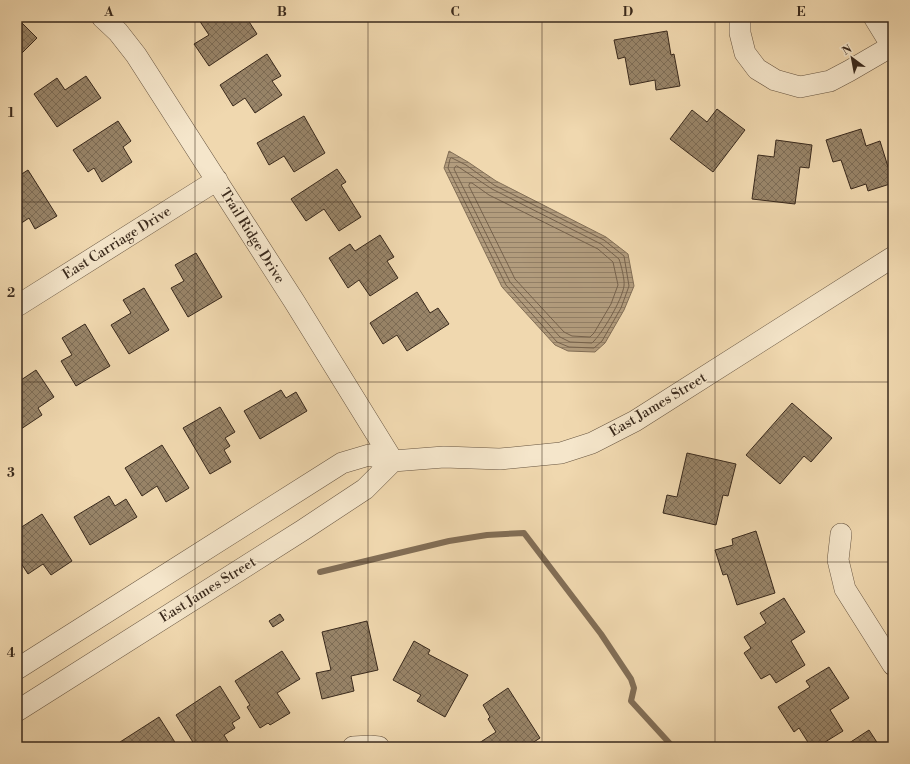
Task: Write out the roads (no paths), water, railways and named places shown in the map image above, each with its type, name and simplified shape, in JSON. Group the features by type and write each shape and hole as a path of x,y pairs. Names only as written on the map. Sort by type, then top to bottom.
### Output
{"street":[{"name":"Trail Ridge Drive","path":"102,17 118,32 136,55 217,180 393,461"},
{"path":"740,17 740,33 745,53 757,69 774,80 800,87 830,81 849,72 892,46 874,17"},
{"name":"East Carriage Drive","path":"17,306 217,180"},
{"name":"East James Street","path":"17,669 342,463 369,454 393,461 444,457 500,458 531,456 561,453 592,443 635,421 893,257"},
{"name":"East James Street","path":"17,711 303,530 365,489 393,461"},
{"path":"841,534 838,560 845,589 893,665"},
{"path":"354,747 379,747"}],"water":[{"path":"449,151 496,181 606,237 628,254 634,286 624,310 605,343 595,352 568,351 555,345 502,287 444,168"}],"waterway":[{"path":"320,572 449,541 487,535 524,533 601,634 631,679 634,688 631,701 673,747"}]}
